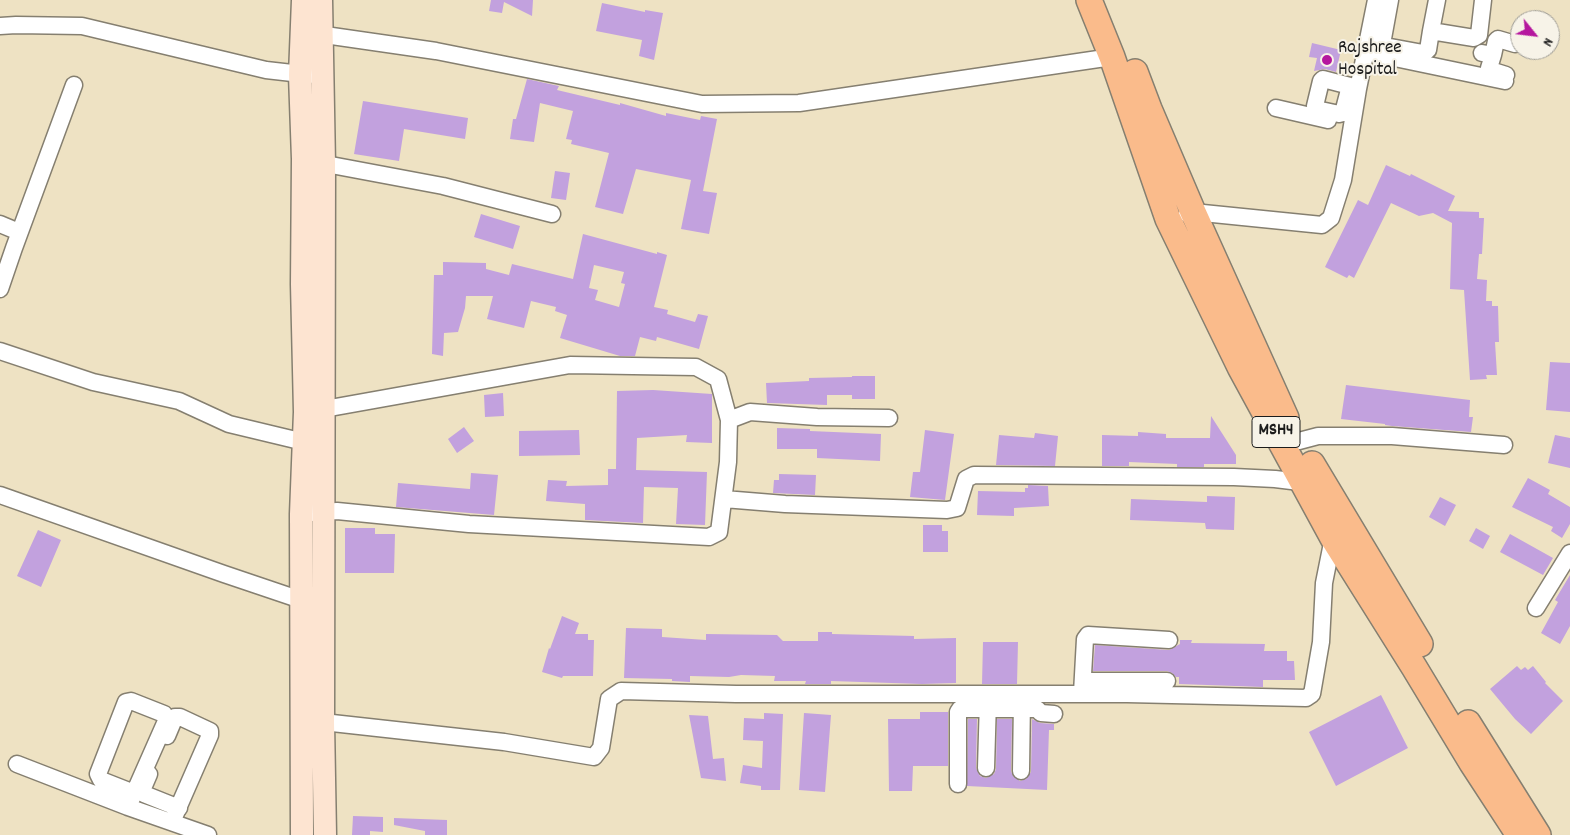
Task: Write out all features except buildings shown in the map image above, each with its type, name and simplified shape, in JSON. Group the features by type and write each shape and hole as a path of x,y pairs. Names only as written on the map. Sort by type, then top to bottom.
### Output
{"main road":[{"path":"302,835 323,602 323,512 314,442 315,410 302,284 314,162 311,33 303,0"},
{"path":"311,33 321,0"},
{"name":"MSH4","path":"1089,0 1112,57 1168,219 1240,367 1538,835"},
{"name":"MSH4","path":"1108,0 1149,110 1193,212 1281,410 1299,441 1333,538 1472,763 1519,835"},
{"path":"314,442 300,514 301,600 325,835"}],"street":[{"path":"1276,108 1329,116 1343,113 1366,52 1376,0"},
{"path":"1390,0 1382,44 1423,53 1428,50 1437,0"},
{"path":"1431,31 1474,38 1479,35 1483,0"},
{"path":"0,26 82,26 266,70 311,76"},
{"path":"311,33 436,51 702,104 799,103 1112,57"},
{"path":"1477,76 1487,49 1498,39 1510,43"},
{"path":"1366,52 1477,76 1505,78 1490,70 1487,49"},
{"path":"1352,126 1329,116 1314,106 1323,79 1354,87"},
{"path":"0,289 19,232 74,85"},
{"path":"1168,219 1193,212 1322,225 1331,218 1343,180 1352,126 1354,87"},
{"path":"314,162 443,186 552,214"},
{"path":"0,224 19,232"},
{"path":"0,350 93,382 179,401 229,424 314,442"},
{"path":"300,514 337,511 469,524 709,536 719,532 724,499 728,462 729,420 718,379 696,367 570,365 315,410"},
{"path":"729,420 750,412 889,418"},
{"path":"1299,441 1318,436 1392,436 1504,445"},
{"path":"724,499 785,504 948,510 957,508 966,479 974,475 1234,476 1314,482"},
{"path":"0,495 301,600 323,602"},
{"path":"312,721 504,742 594,757 601,748 609,699 621,691 1022,702 1083,687 1128,687 1306,698 1312,694 1321,642 1324,583 1333,538"},
{"path":"1536,608 1570,553"},
{"path":"1083,687 1085,639 1088,635 1169,640"},
{"path":"1128,687 1167,681"},
{"path":"131,701 164,714 166,720 131,800 101,780 98,774 126,702 131,701"},
{"path":"986,768 988,702"},
{"path":"958,784 958,712 960,709 988,702"},
{"path":"1022,702 1041,713 1054,714"},
{"path":"1021,771 1022,702"},
{"path":"175,815 210,735 210,731 180,717 175,717 143,788 144,794 175,815 208,835"},
{"path":"17,764 175,815"}],"place":[{"name":"Rajshree Hospital","path":"1327,60"}]}
